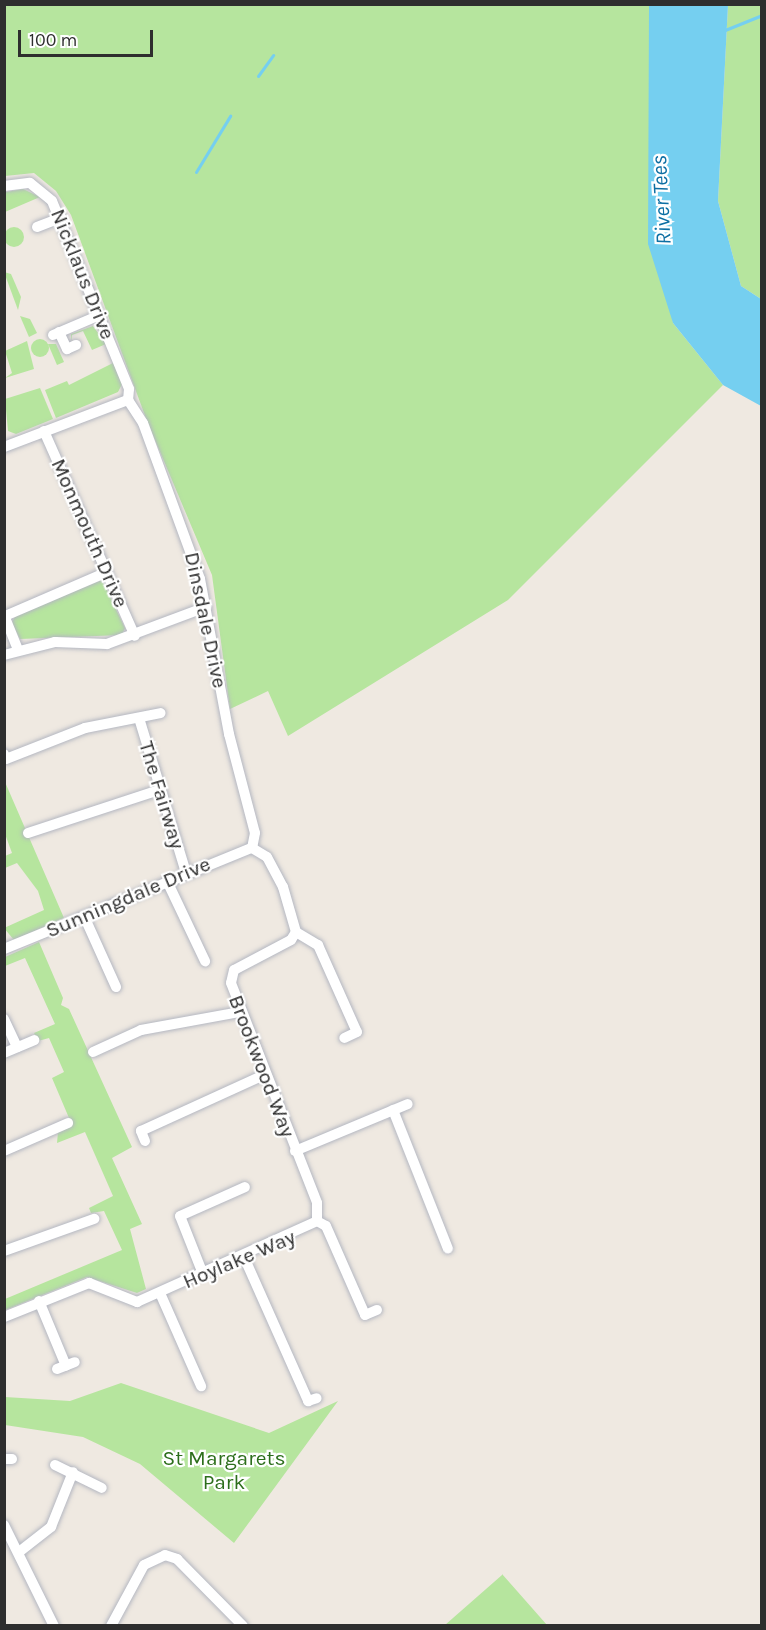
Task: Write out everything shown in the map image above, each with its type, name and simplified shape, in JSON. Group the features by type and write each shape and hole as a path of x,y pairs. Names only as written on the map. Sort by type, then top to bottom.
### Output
{"street":[{"name":"Nicklaus Drive","path":"4,186 36,185 61,218 129,389 128,400"},
{"path":"37,227 61,218"},
{"path":"76,345 67,349 56,334 100,315"},
{"path":"5,446 128,400"},
{"name":"Dinsdale Drive","path":"128,400 187,534 206,607 229,734 255,833 252,848"},
{"name":"Monmouth Drive","path":"44,431 135,636"},
{"path":"18,649 5,616 106,572"},
{"path":"4,655 18,649 55,642 107,644 135,636 206,607"},
{"path":"4,754 6,759 53,738 161,713"},
{"name":"The Fairway","path":"139,718 186,873"},
{"path":"28,833 41,834 159,790"},
{"path":"252,848 267,857 283,887 296,932 318,945 357,1032 344,1038"},
{"name":"Sunningdale Drive","path":"4,949 252,848"},
{"path":"168,881 205,961"},
{"path":"84,916 116,987"},
{"name":"Brookwood Way","path":"296,932 291,940 234,970 231,983 264,1075 317,1203 317,1221"},
{"path":"93,1053 141,1030 240,1012"},
{"path":"4,1019 17,1047"},
{"path":"4,1053 34,1040"},
{"path":"145,1141 141,1131 264,1075"},
{"path":"295,1151 408,1104"},
{"path":"393,1110 442,1244"},
{"path":"4,1151 68,1123"},
{"path":"203,1274 175,1220 231,1198 244,1187"},
{"path":"4,1251 94,1219"},
{"path":"317,1221 326,1226 365,1316 377,1310"},
{"name":"Hoylake Way","path":"4,1317 39,1301 89,1283 137,1302 244,1257 317,1221"},
{"path":"244,1257 308,1401 317,1398"},
{"path":"160,1293 191,1375 201,1386"},
{"path":"39,1301 66,1365"},
{"path":"55,1465 102,1488"},
{"path":"19,1552 51,1527 73,1472"},
{"path":"4,1525 54,1626"},
{"path":"111,1626 144,1565 165,1555 177,1559 243,1626"}],"green space":[{"path":"5,5 649,5 673,323 723,385 508,600 288,736 268,691 230,709 212,575 147,421 71,215 56,191 34,173 5,176"},
{"path":"728,5 761,5 761,299 741,286 718,201"},
{"path":"23,189 40,197 5,212 6,192"},
{"path":"14,227 21,230 24,237 21,244 14,247 7,244 4,237 7,230"},
{"path":"4,272 11,274 21,297 18,310"},
{"path":"20,316 30,319 37,333 29,337"},
{"path":"93,326 106,344 92,350 83,331 72,335 71,343 71,334"},
{"path":"40,339 46,342 49,348 46,354 40,357 34,354 31,348 34,342"},
{"path":"27,341 34,369 5,378 12,373 5,351"},
{"path":"48,344 56,344 64,362 57,365"},
{"path":"115,362 123,382 118,392 56,418 45,390 67,381 69,385"},
{"path":"40,388 53,419 16,434 8,431 5,399"},
{"path":"102,580 125,628 122,635 20,639 12,623 16,614"},
{"path":"5,782 64,918 14,940 4,928 44,910 38,891 17,863 5,868 5,856 12,853 5,834"},
{"path":"39,942 63,998 61,1005 69,1009 132,1147 112,1158 142,1224 130,1229 146,1289 137,1293 87,1277 5,1310 5,1299 122,1250 104,1211 91,1213 89,1208 113,1196 85,1132 57,1143 58,1132 72,1125 52,1078 64,1072 49,1038 38,1041 34,1033 55,1024 25,958 5,966 5,957"},
{"name":"St Margarets Park","path":"121,1383 269,1433 338,1401 234,1543 140,1464 83,1437 5,1425 5,1397 70,1401"},
{"path":"502,1575 547,1625 445,1625"}],"water":[{"name":"River Tees","path":"649,5 728,5 718,201 741,286 761,299 761,406 723,385 673,323 648,244"}],"waterway":[{"path":"725,30 762,15"},
{"path":"258,76 273,55"},
{"path":"196,172 230,116"}]}
